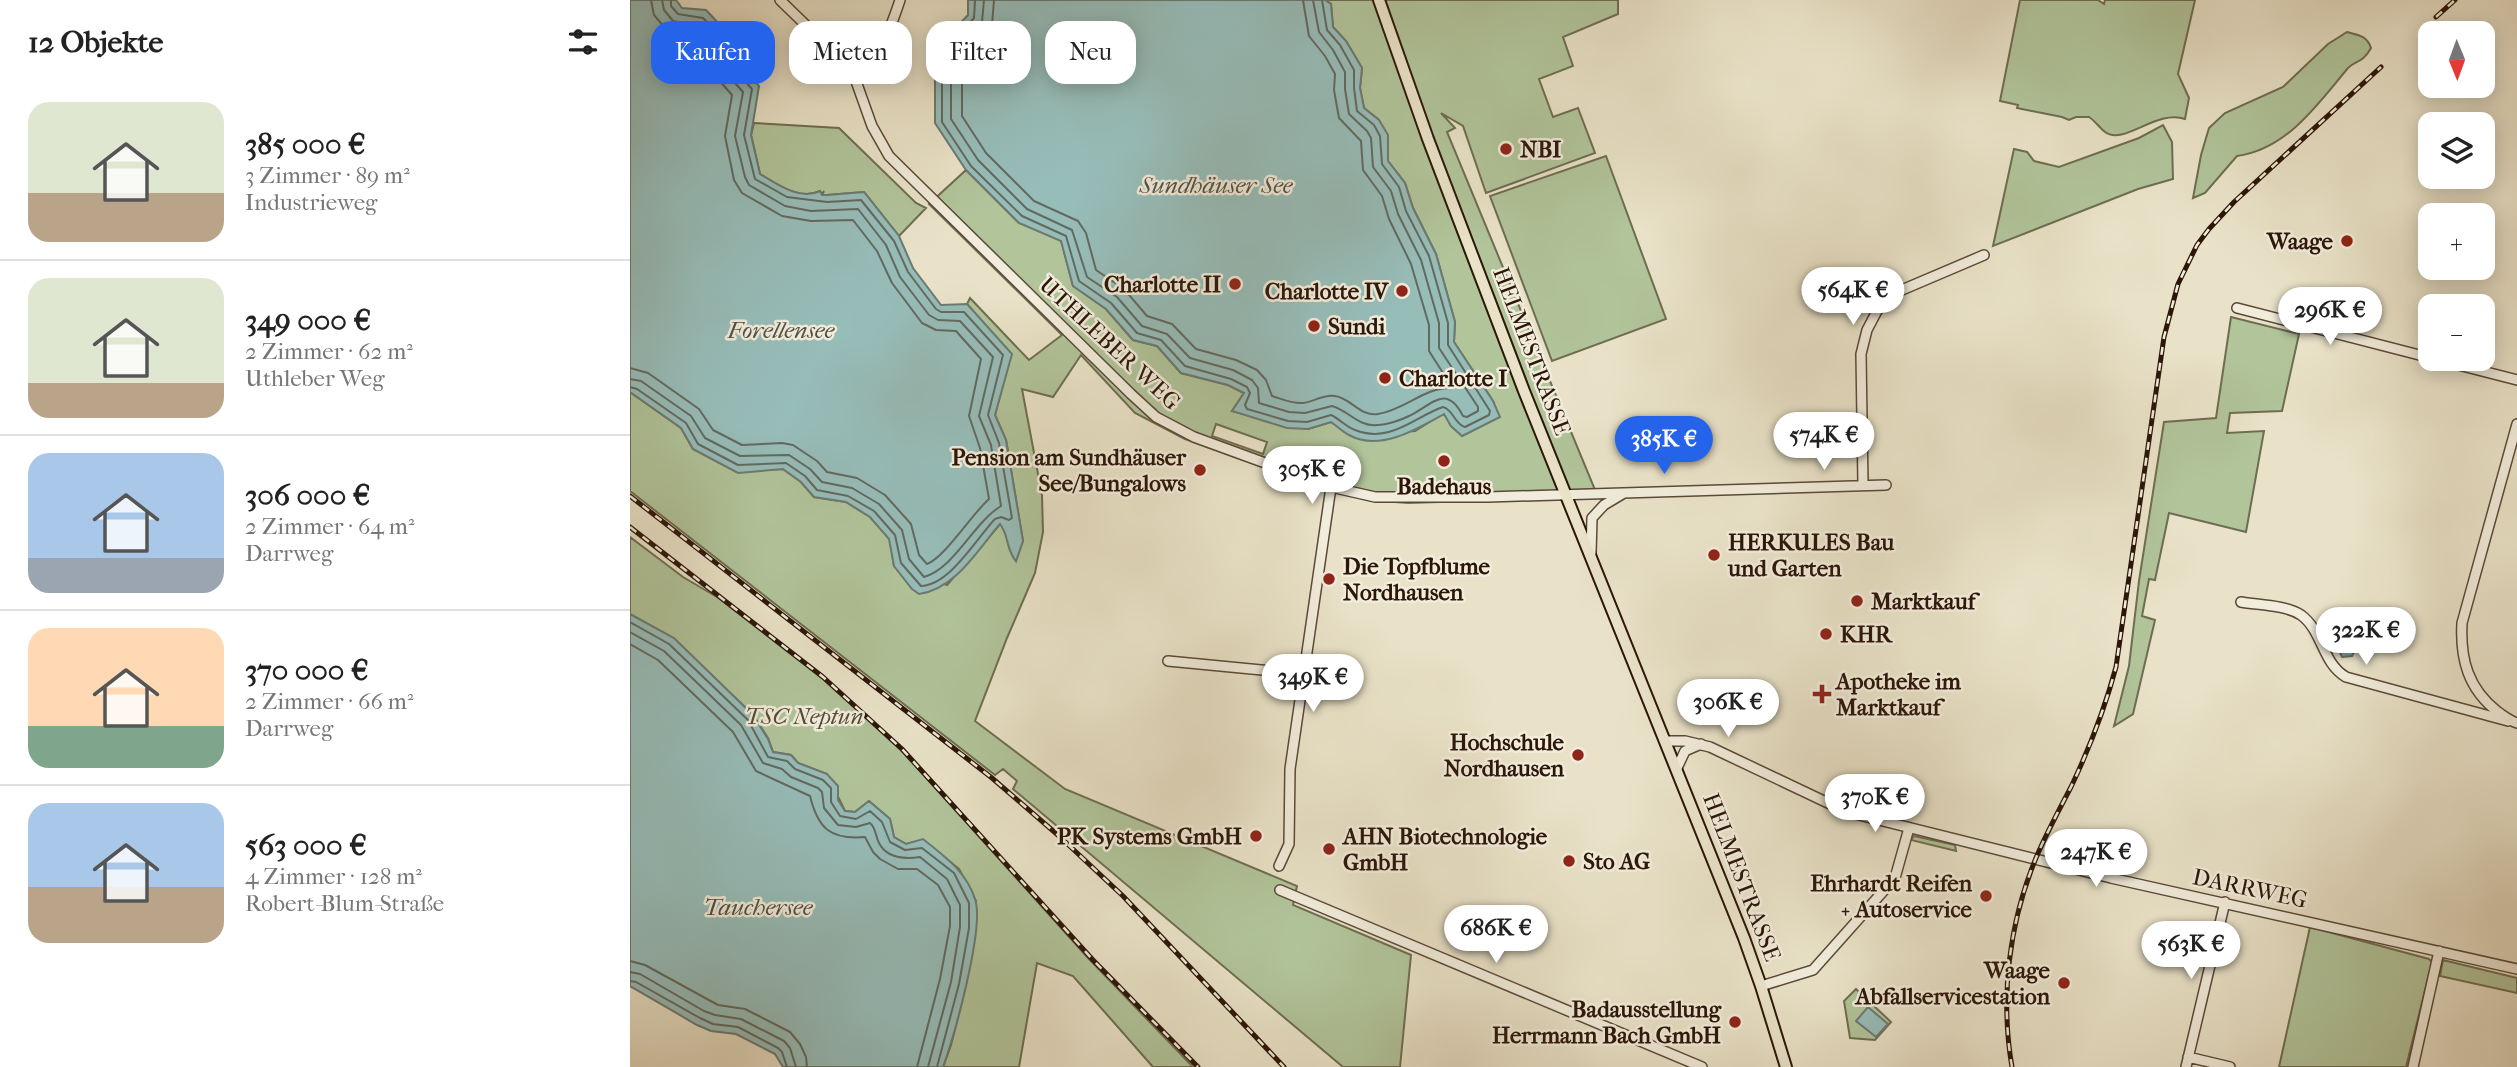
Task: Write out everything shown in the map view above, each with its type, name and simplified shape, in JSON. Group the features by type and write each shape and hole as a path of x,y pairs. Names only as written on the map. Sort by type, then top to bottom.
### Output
{"main road":[{"name":"HELMESTRASSE","path":"1379,0 1447,189 1565,494 1677,768 1761,986 1786,1067"}],"street":[{"path":"780,0 802,21"},
{"path":"893,21 900,0"},
{"name":"UTHLEBER WEG","path":"857,84 872,126 889,156 1156,417 1194,437 1331,486 1375,497 1886,485"},
{"path":"1863,485 1861,354 1867,330 1890,295 1984,255"},
{"path":"2237,307 2418,354"},
{"path":"2483,371 2517,380"},
{"path":"2515,723 2484,700 2474,688 2462,658 2462,623 2517,424"},
{"path":"1279,866 1289,844 1290,769 1331,486"},
{"path":"1591,555 1592,518 1604,505 1626,492"},
{"path":"2241,602 2300,614 2311,626 2335,671 2346,677 2515,723"},
{"path":"1168,661 1304,674"},
{"path":"2472,711 2484,700"},
{"name":"DARRWEG","path":"1665,741 1701,744 1847,812 2111,878 2517,969"},
{"path":"1677,768 1685,751 1701,744"},
{"path":"1761,986 1814,970 1895,878 1909,828"},
{"path":"1280,890 1702,1067"},
{"path":"2225,902 2187,1062 2230,1067"},
{"path":"2413,1067 2439,951"}],"green space":[{"path":"1325,0 1618,0 1618,14 1563,37 1573,66 1539,79 1553,117 1578,108 1595,153 1486,193 1463,126 1441,113 1455,128 1447,132 1598,497 1408,503 1368,500 1314,486 1185,439 1135,413 1081,355 1053,397 1022,389 1042,495 1043,532 1035,573 975,721 1065,789 1297,886 1293,905 1411,955 1400,1067 1343,1067 1013,789 1017,781 1003,769 995,775 630,491 630,392 681,428 693,449 737,472 783,469 801,482 814,497 846,502 870,517 890,539 894,566 947,585 1001,523 1016,561 1023,541 1006,440 995,415 1011,354 967,304 970,298 1029,360 1062,335 929,204 966,170 1019,223 1061,240 1073,286 1106,309 1133,340 1157,346 1181,373 1228,385 1244,393 1232,411 1308,429 1331,422 1351,436 1415,431 1444,413 1451,426 1462,436 1499,417 1493,401 1454,342 1455,322 1436,254 1413,208 1405,183 1388,161 1387,135 1379,120 1364,108 1360,88 1362,68 1346,41 1333,27 1331,4","holes":["1216,424 1267,442 1263,454 1212,436"]},
{"path":"2020,0 2098,0 2104,4 2105,0 2195,0 2178,74 2189,98 2185,119 2163,119 2113,135 2105,132 2089,117 2069,120 2017,108 2018,105 2000,101"},
{"path":"2347,32 2365,38 2371,48 2365,57 2348,68 2300,123 2286,135 2255,152 2237,156 2205,193 2193,198 2209,128 2225,113 2283,87 2328,44"},
{"path":"754,123 839,128 916,203 926,208 899,236 864,192 822,195 824,191 822,194 820,191 805,194 781,186 760,174 751,135"},
{"path":"2163,125 2172,142 2173,179 2138,189 1993,246 2014,149 2027,152 2034,161 2059,167 2139,138"},
{"path":"1606,156 1666,319 1552,361 1490,196"},
{"path":"2231,317 2299,334 2282,411 2230,413 2227,433 2264,431 2246,532 2169,513 2155,580 2149,579 2142,616 2155,620 2133,714 2114,726 2129,666 2139,581 2164,422 2216,418"},
{"name":"TSC Neptun","path":"630,537 683,577 717,597 822,678 903,752 1088,958 1193,1067 1153,1067 1073,976 1037,963 1019,1067 943,1067 966,985 976,901 959,869 923,840 906,844 894,837 890,819 869,801 855,812 845,811 827,774 798,763 791,755 773,752 768,738 753,715 674,639 630,614"},
{"path":"1914,836 1955,845 1956,851 1911,840"},
{"path":"2310,927 2432,962 2406,1067 2279,1067"},
{"path":"2443,960 2517,978 2517,993 2440,976"},
{"path":"1856,989 1891,1022 1875,1040 1850,1038 1844,1001"}],"water":[{"name":"Forellensee","path":"630,0 676,0 682,8 706,10 716,21 651,21 651,84 757,84 751,135 760,174 797,193 812,194 820,191 822,195 827,195 864,192 899,236 913,268 941,305 967,304 1012,354 995,415 1006,440 1023,541 1016,561 1000,524 955,576 932,591 919,594 894,566 889,539 870,517 846,502 814,497 801,482 783,469 738,473 693,449 681,428 630,392"},
{"name":"Sundhäuser See","path":"968,0 1325,0 1331,4 1333,27 1346,41 1362,68 1360,88 1364,108 1379,120 1388,135 1388,161 1405,183 1413,208 1436,254 1455,322 1454,342 1493,401 1500,417 1462,436 1451,426 1444,414 1398,436 1373,441 1349,435 1331,422 1308,429 1287,428 1232,411 1244,393 1228,385 1181,373 1157,346 1133,340 1106,309 1073,286 1061,241 1019,223 966,170 935,123 935,84 1031,84 1031,21 962,21 968,15"},
{"name":"Tauchersee","path":"630,614 674,638 753,715 773,752 791,755 798,763 827,774 838,786 838,800 845,811 855,812 869,801 890,819 894,837 906,844 923,839 954,865 966,880 975,899 976,933 961,1008 943,1067 783,1067 775,1054 736,1034 711,1031 697,1025 630,986"},
{"path":"2339,637 2348,637 2354,652 2352,656 2342,657 2335,642"},
{"path":"1868,1007 1888,1024 1876,1037 1856,1021"}],"railway":[{"path":"2436,17 2455,0"},
{"path":"2012,1067 2008,1041 2007,988 2013,934 2036,858 2084,758 2116,667 2164,337 2178,284 2197,245 2234,202 2381,67"},
{"path":"630,496 992,778 1059,836 1123,896 1284,1067"},
{"path":"630,527 823,677 902,749 1093,960 1198,1067"}],"place":[{"name":"NBI","path":"1506,149"},
{"name":"Waage","path":"2347,241"},
{"name":"Charlotte II","path":"1235,284"},
{"name":"Charlotte IV","path":"1402,291"},
{"name":"Sundi","path":"1314,326"},
{"name":"Charlotte I","path":"1385,378"},
{"name":"Badehaus","path":"1444,461"},
{"name":"Pension am Sundhäuser See/Bungalows","path":"1200,470"},
{"name":"HERKULES Bau und Garten","path":"1714,555"},
{"name":"Die Topfblume Nordhausen","path":"1329,579"},
{"name":"Marktkauf","path":"1857,601"},
{"name":"KHR","path":"1826,634"},
{"name":"Apotheke im Marktkauf","path":"1822,694"},
{"name":"Hochschule Nordhausen","path":"1578,755"},
{"name":"PK Systems GmbH","path":"1256,836"},
{"name":"AHN Biotechnologie GmbH","path":"1329,849"},
{"name":"Sto AG","path":"1569,861"},
{"name":"Ehrhardt Reifen + Autoservice","path":"1986,896"},
{"name":"Waage Abfallservicestation","path":"2064,983"},
{"name":"Badausstellung Herrmann Bach GmbH","path":"1735,1022"}]}
